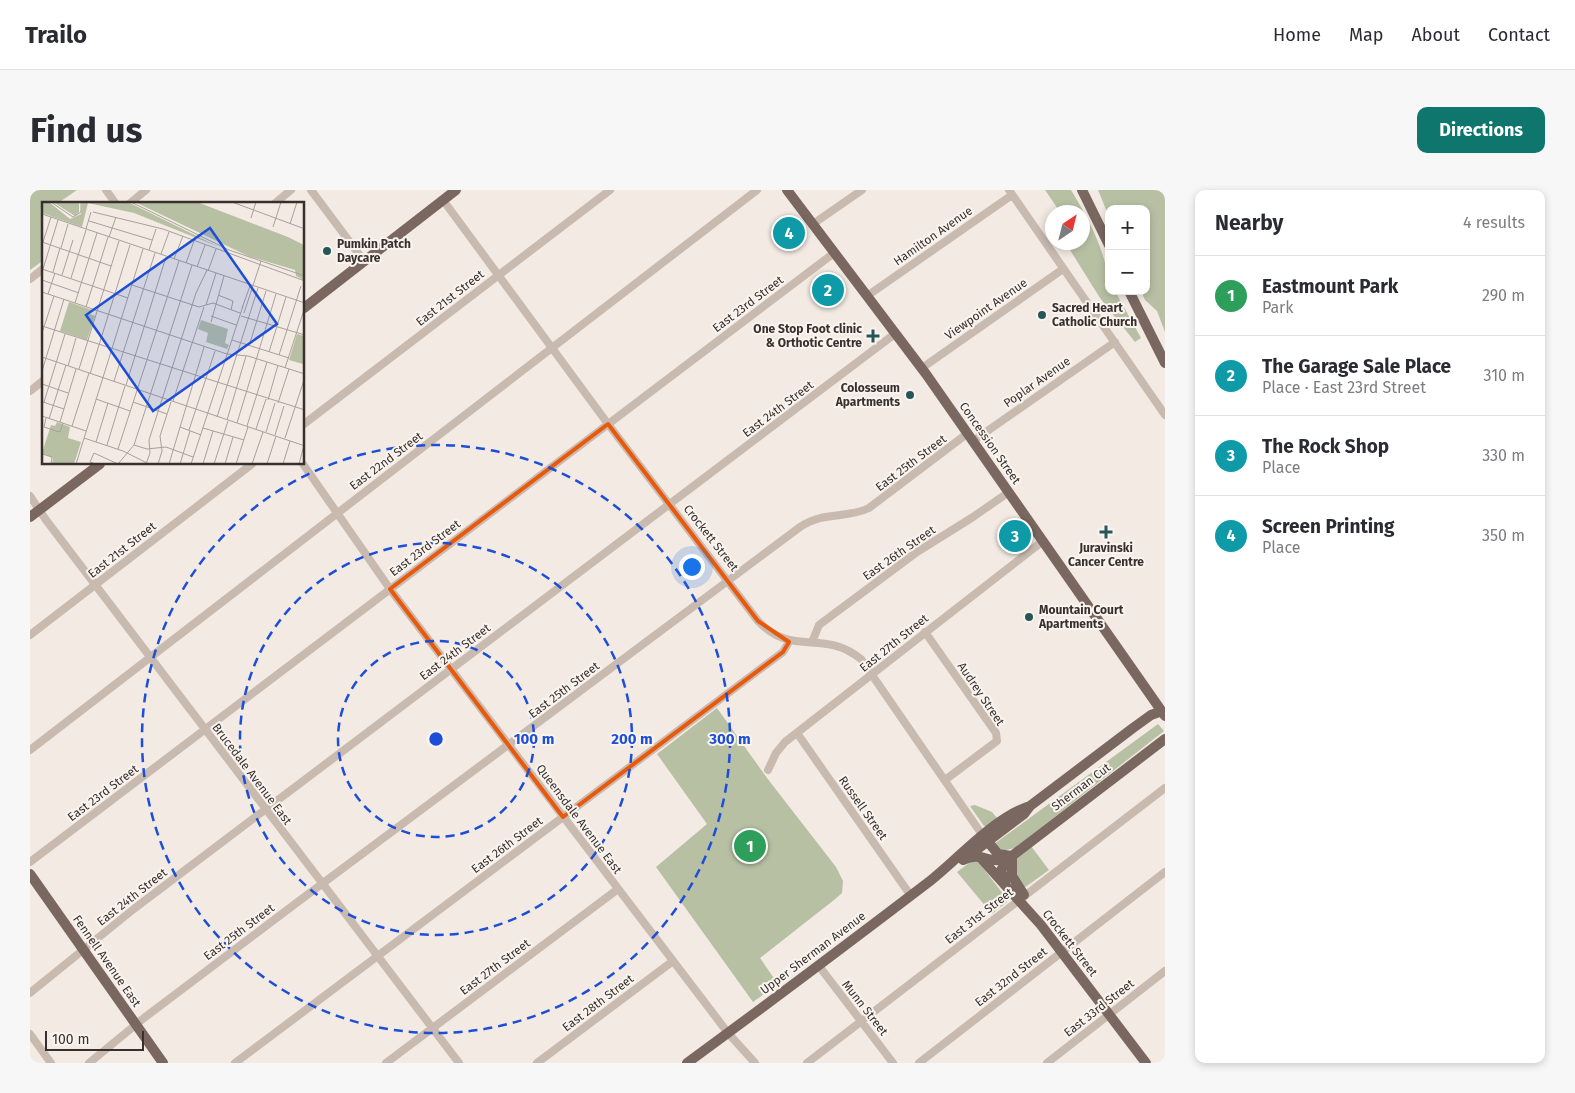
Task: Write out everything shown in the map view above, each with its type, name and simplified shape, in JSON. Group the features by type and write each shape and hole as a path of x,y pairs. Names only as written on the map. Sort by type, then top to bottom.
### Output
{"main road":[{"path":"305,307 456,190"},
{"name":"Concession Street","path":"787,190 922,368 1163,714"},
{"path":"1082,190 1105,237"},
{"path":"1131,295 1165,363"},
{"path":"30,517 99,465"},
{"name":"Upper Sherman Avenue","path":"687,1063 958,861 1019,809 1030,806 1151,715 1163,714"},
{"name":"Sherman Cut","path":"1012,856 1165,739"},
{"path":"985,839 998,854 1012,856"},
{"path":"958,861 970,856 979,856 1000,861 1012,856"},
{"name":"Crockett Street","path":"979,856 1009,890 1021,897 1146,1063"},
{"path":"1009,890 1002,870 1012,856"},
{"path":"1012,856 1012,876 1021,897"},
{"name":"Fennell Avenue East","path":"30,874 163,1063"}],"street":[{"path":"106,190 115,202"},
{"path":"131,202 146,190"},
{"path":"276,202 291,190"},
{"path":"311,190 364,260"},
{"name":"East 21st Street","path":"305,423 610,190"},
{"name":"East 22nd Street","path":"30,750 757,190"},
{"path":"813,224 862,190"},
{"path":"1011,192 1165,415"},
{"name":"Hamilton Avenue","path":"867,296 1011,192"},
{"name":"Crockett Street","path":"443,200 608,424 766,630 789,642 833,644 847,648 862,660 985,839"},
{"name":"East 23rd Street","path":"30,862 834,253"},
{"name":"Viewpoint Avenue","path":"922,368 1063,268"},
{"path":"30,279 42,270"},
{"name":"East 24th Street","path":"30,992 266,810 896,333"},
{"name":"Poplar Avenue","path":"971,437 1115,342"},
{"path":"30,391 42,382"},
{"name":"East 25th Street","path":"89,1063 137,1026 144,1018 810,520 869,508 971,437"},
{"name":"East 21st Street","path":"30,635 251,465"},
{"name":"Queensdale Avenue East","path":"304,465 390,589 451,670 728,1033 755,1063"},
{"name":"East 26th Street","path":"812,642 819,626 917,552 973,517 1008,492"},
{"name":"Brucedale Avenue East","path":"30,496 95,585 459,1063"},
{"name":"East 27th Street","path":"768,770 780,747 1043,541"},
{"name":"Audrey Street","path":"925,632 996,734 997,741 945,780"},
{"name":"East 26th Street","path":"235,1063 782,652 789,642"},
{"name":"Russell Street","path":"797,733 911,896"},
{"name":"East 31st Street","path":"807,1063 1165,788"},
{"name":"East 32nd Street","path":"919,1063 1165,872"},
{"name":"East 27th Street","path":"386,1063 618,889"},
{"name":"East 28th Street","path":"536,1063 673,961"},
{"name":"Munn Street","path":"818,966 893,1063"},
{"name":"East 33rd Street","path":"1047,1063 1165,971"},
{"path":"30,1034 51,1063"}],"highlighted area":[{"path":"608,424 758,621 789,642 783,652 563,817 390,589"}],"green space":[{"path":"30,190 77,190 62,202 42,202 42,261 30,270"},
{"path":"1045,190 1071,190 1080,205 1055,205"},
{"path":"1098,190 1165,190 1165,332 1157,311 1145,300 1143,295 1150,295 1150,205 1105,205 1105,207"},
{"path":"1090,224 1105,262 1105,295 1117,295 1141,338 1135,342 1100,298 1070,250 1090,250"},
{"path":"717,708 767,778 836,867 843,881 842,893 760,958 778,984 753,1002 656,867 707,824 657,754"},
{"path":"1158,724 1164,731 1015,848 1002,851 994,844"},
{"path":"975,805 992,812 997,818 984,826 970,806"},
{"path":"1031,846 1049,870 1024,888 1014,872 1016,859"},
{"path":"973,860 977,860 1007,899 1007,902 992,914 957,872"}],"place":[{"name":"Screen Printing","path":"789,233"},
{"name":"Pumkin Patch Daycare","path":"327,251"},
{"name":"The Garage Sale Place","path":"828,290"},
{"name":"Sacred Heart Catholic Church","path":"1042,315"},
{"name":"One Stop Foot clinic & Orthotic Centre","path":"873,336"},
{"name":"Colosseum Apartments","path":"910,395"},
{"name":"Juravinski Cancer Centre","path":"1106,532"},
{"name":"The Rock Shop","path":"1015,536"},
{"name":"Mountain Court Apartments","path":"1029,617"},
{"name":"Eastmount Park","path":"750,846"}]}
